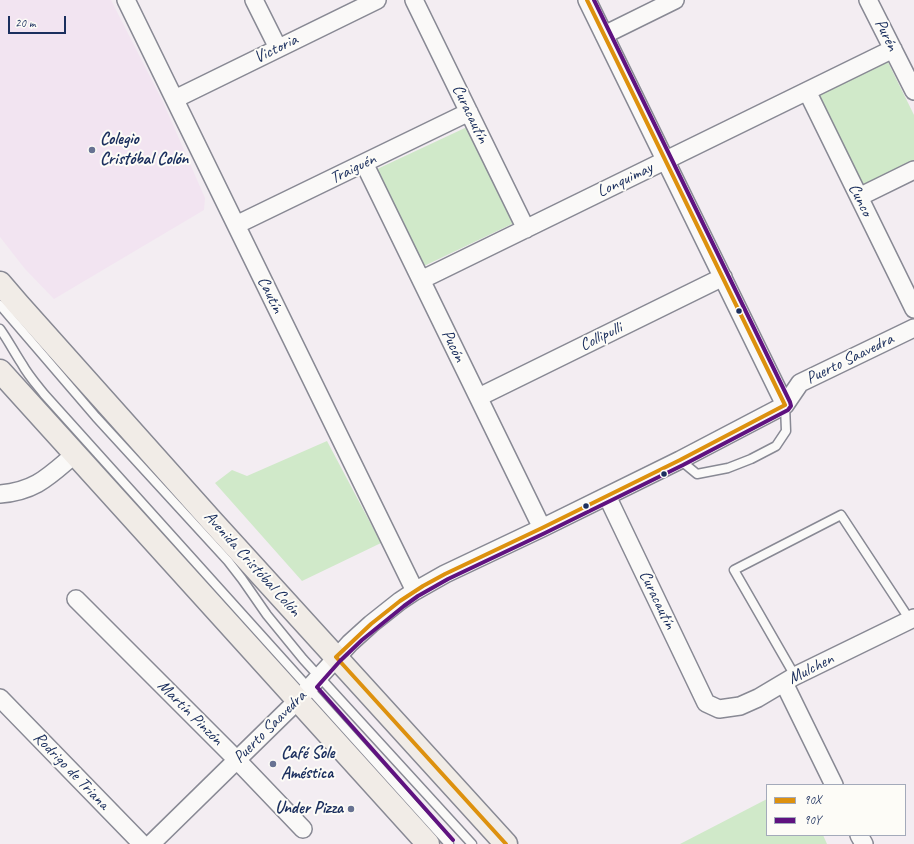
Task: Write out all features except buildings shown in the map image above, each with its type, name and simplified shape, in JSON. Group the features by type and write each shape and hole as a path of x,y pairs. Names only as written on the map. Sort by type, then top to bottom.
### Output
{"main road":[{"name":"Avenida Cristóbal Colón","path":"0,283 207,515 506,844"},
{"path":"0,370 75,454 308,688 428,844"}],"street":[{"name":"Cautín","path":"126,0 414,591"},
{"path":"254,0 278,48"},
{"name":"Victoria","path":"174,99 377,0"},
{"name":"Curacautín","path":"414,0 526,229"},
{"path":"587,0 785,405"},
{"path":"604,35 675,0"},
{"name":"Purén","path":"868,0 914,91"},
{"name":"Lonquimay","path":"421,280 893,49"},
{"name":"Cunco","path":"807,91 914,309"},
{"name":"Traiguén","path":"236,225 469,112"},
{"name":"Pucón","path":"364,163 542,528"},
{"path":"859,197 914,170"},
{"name":"Collipulli","path":"479,397 722,277"},
{"name":"Puerto Saavedra","path":"151,844 237,760 308,688 336,657 371,624 414,591 445,574 680,460 785,405 800,383 914,328"},
{"path":"0,494 30,488 40,482 75,454"},
{"name":"Curacautín","path":"607,496 706,703"},
{"name":"Martín Pinzón","path":"76,599 237,760 303,830"},
{"name":"Mulchen","path":"706,703 719,709 740,706 758,698 789,680 913,622"},
{"path":"789,680 834,784"},
{"name":"Rodrigo de Triana","path":"0,698 142,844"}],"lane":[{"path":"0,304 96,417 228,561 279,630 308,688 472,844"},
{"path":"0,329 27,372 44,394 449,844"},
{"path":"680,460 697,474 728,468 758,456 776,446 786,431 785,405"},
{"path":"789,680 734,570 841,515 913,622"}],"shaded area":[{"name":"Colegio Cristóbal Colón","path":"0,0 111,0 163,102 205,198 204,210 54,299 25,269 0,237"}],"green space":[{"path":"887,60 914,115 914,160 858,188 812,97"},
{"path":"467,127 514,223 422,267 375,170"},
{"path":"327,441 381,543 302,581 215,483 232,470 247,476"},
{"path":"766,800 766,836 823,836 827,844 680,844"}],"transit line":[{"name":"90X","path":"506,844 336,657 371,624 400,601 423,586 680,460 785,405 587,0"},
{"name":"90Y","path":"453,840 317,687 340,661 362,640 418,596 448,579 683,465 788,410 791,406 594,0"}],"place":[{"name":"Colegio Cristóbal Colón","path":"92,150"},
{"name":"Café Sole Améstica","path":"273,764"},
{"name":"Under Pizza","path":"351,809"}]}
